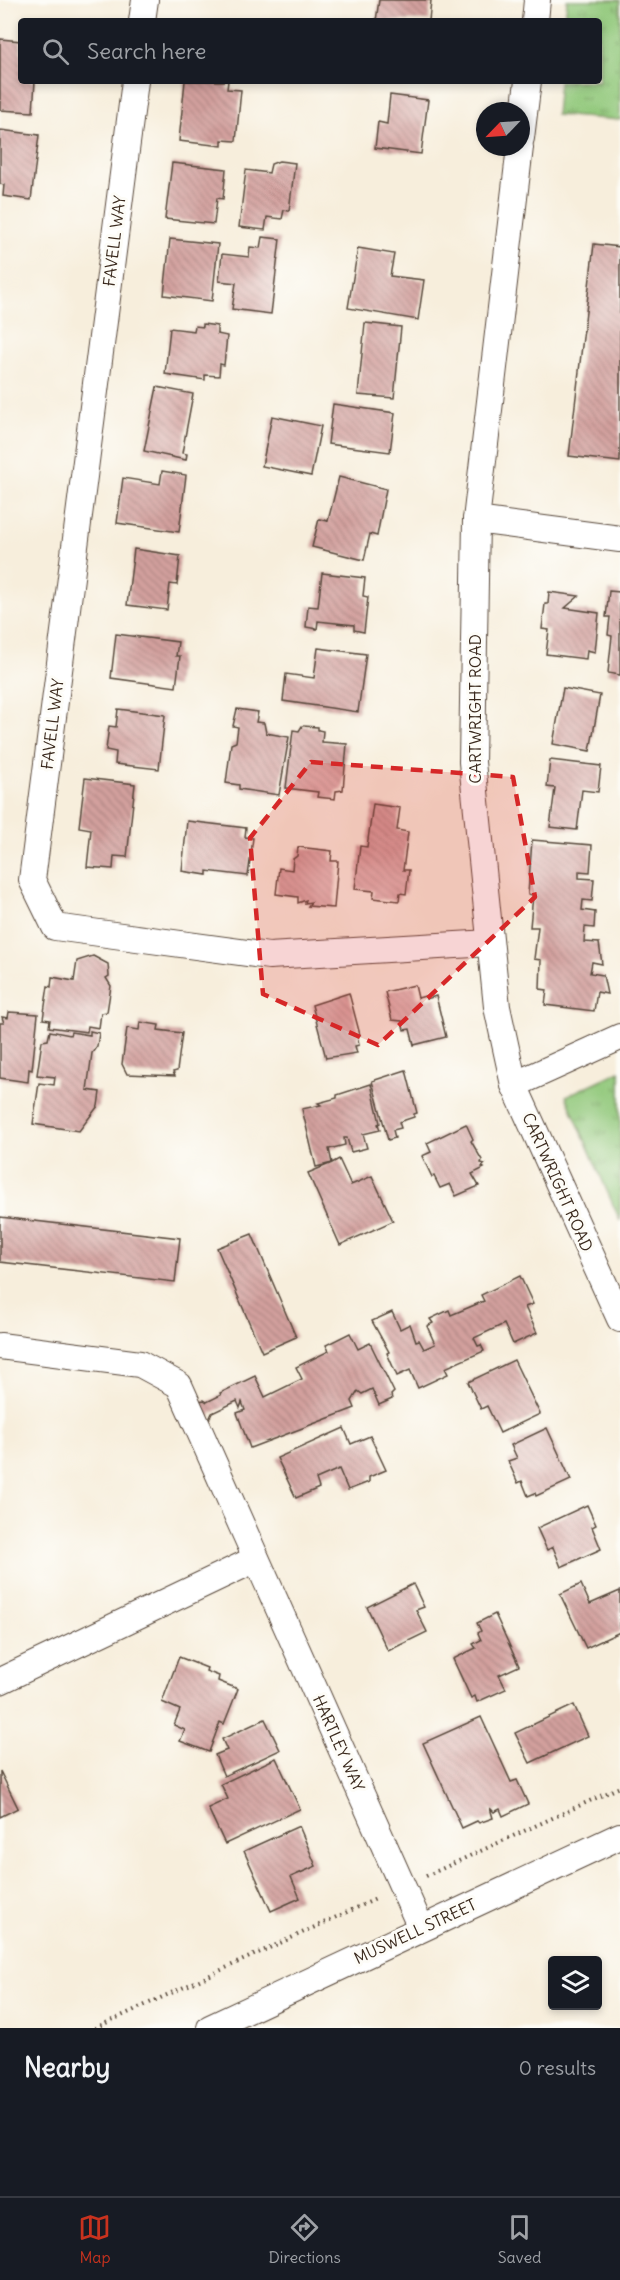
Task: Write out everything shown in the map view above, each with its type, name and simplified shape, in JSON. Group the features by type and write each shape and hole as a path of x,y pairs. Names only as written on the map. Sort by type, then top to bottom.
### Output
{"street":[{"path":"142,18 145,0"},
{"path":"535,18 537,0"},
{"name":"FAVELL WAY","path":"135,84 32,879 55,927 268,956 490,943"},
{"path":"525,102 528,84"},
{"name":"CARTWRIGHT ROAD","path":"519,156 476,520 472,762 497,1007 514,1085 620,1319"},
{"path":"476,520 620,539"},
{"path":"514,1085 620,1037"},
{"name":"HARTLEY WAY","path":"0,1346 140,1364 179,1385 421,1928"},
{"path":"0,1681 256,1559"},
{"name":"MUSWELL STREET","path":"210,2028 620,1836"}],"path":[{"path":"95,2028 620,1787"}],"highlighted area":[{"path":"311,762 513,777 535,897 378,1045 263,994 250,838"}],"green space":[{"path":"567,0 620,0 620,120 556,115 559,84 602,84 602,18 565,18"},
{"path":"620,1071 620,1221 566,1096"}],"building":[{"path":"379,0 431,0 429,18 376,18"},
{"path":"0,39 18,41 18,84 35,84 33,112 0,110"},
{"path":"185,84 228,84 227,89 241,90 236,141 222,140 222,146 179,141"},
{"path":"390,95 428,100 421,154 375,148 378,122 387,124"},
{"path":"0,130 39,135 31,200 3,196 4,185 0,184"},
{"path":"279,161 295,163 289,211 284,210 282,219 267,217 265,230 239,227 246,170 269,173 271,164"},
{"path":"172,163 226,169 223,199 217,198 214,224 165,219"},
{"path":"262,237 280,239 271,314 232,309 236,283 219,281 222,254 249,257 250,247 260,248"},
{"path":"170,239 218,244 212,301 164,295"},
{"path":"594,244 620,247 620,462 569,456"},
{"path":"358,248 394,254 390,276 424,280 418,320 348,308"},
{"path":"365,323 401,327 394,398 358,395"},
{"path":"203,324 217,326 217,334 227,336 224,365 220,364 219,376 205,375 205,380 165,374 170,328 194,331 195,326 203,327"},
{"path":"157,387 193,394 182,453 187,454 186,460 144,451"},
{"path":"333,404 395,413 390,452 328,444"},
{"path":"272,416 321,426 311,476 262,466"},
{"path":"162,471 186,475 179,532 117,523 123,478 160,484"},
{"path":"339,477 386,489 377,536 370,534 364,560 312,547 319,519 328,521"},
{"path":"134,549 180,556 177,585 170,584 167,610 127,605"},
{"path":"322,573 365,578 363,596 368,597 364,632 354,630 354,625 318,621 317,629 306,627 308,606 318,607"},
{"path":"609,591 620,592 620,675 608,673 612,636 608,635 610,617 606,617"},
{"path":"549,592 579,596 565,608 599,613 595,652 587,650 586,659 546,654 549,630 542,629"},
{"path":"116,634 178,642 176,656 180,656 176,687 111,678"},
{"path":"318,648 366,654 358,712 283,701 286,674 314,678"},
{"path":"563,688 600,695 590,751 553,744"},
{"path":"118,709 165,715 159,769 115,764 116,752 106,750 109,726 116,727"},
{"path":"237,709 258,712 256,722 264,723 266,733 289,737 279,795 239,789 239,785 226,783 231,744 236,742 238,727 233,726"},
{"path":"302,726 318,727 318,730 323,731 322,742 347,744 343,790 336,791 335,799 317,797 318,792 286,788 293,730 299,731"},
{"path":"550,760 601,766 598,792 582,790 577,830 550,827 555,788 547,787"},
{"path":"85,778 135,784 127,857 114,856 113,869 87,867 91,829 79,827"},
{"path":"373,804 400,808 397,830 408,832 403,870 409,870 406,894 400,893 399,901 373,898 374,891 355,889 360,846 367,847"},
{"path":"187,821 246,828 245,837 253,838 248,876 207,871 207,875 182,871"},
{"path":"532,840 592,845 590,872 579,871 579,878 594,879 592,901 583,900 582,910 595,912 594,928 585,927 584,942 599,943 602,964 592,962 590,973 603,975 607,994 597,992 594,1011 545,1005 547,990 540,989 541,960 534,959 538,927 530,927 533,895 528,894"},
{"path":"298,847 332,851 331,861 338,861 334,908 308,906 311,902 305,903 306,900 298,903 298,897 276,894 279,868 292,870 293,859 297,856"},
{"path":"93,956 108,964 109,976 106,978 111,986 107,1012 101,1013 99,1028 88,1026 87,1032 49,1027 50,1020 43,1019 48,986 51,987 52,977 74,981 77,961"},
{"path":"415,985 418,998 425,996 426,999 436,996 446,1037 414,1045 410,1029 404,1030 402,1021 392,1020 385,992"},
{"path":"349,993 360,1035 357,1036 359,1045 355,1046 357,1053 326,1058 312,1005"},
{"path":"9,1012 38,1014 32,1070 29,1069 28,1082 0,1078 0,1023 4,1023 2,1017 8,1018"},
{"path":"140,1022 159,1025 158,1030 182,1033 177,1071 173,1072 175,1076 127,1074 122,1064 127,1028 139,1030"},
{"path":"50,1031 70,1035 71,1032 90,1035 90,1031 99,1033 97,1046 92,1053 87,1090 100,1092 98,1106 79,1131 33,1124 39,1083 54,1085 55,1077 37,1075 42,1041 48,1040"},
{"path":"406,1070 417,1113 414,1117 399,1122 401,1128 393,1130 395,1138 388,1140 372,1081"},
{"path":"371,1084 380,1130 363,1134 367,1148 351,1152 347,1138 344,1138 345,1145 329,1149 332,1163 316,1167 302,1109 321,1105 318,1103"},
{"path":"466,1124 473,1139 471,1141 482,1160 481,1163 485,1164 482,1167 484,1168 472,1174 479,1186 456,1196 450,1184 440,1188 422,1156 431,1152 427,1143"},
{"path":"339,1159 351,1185 372,1176 393,1221 340,1245 308,1173"},
{"path":"0,1217 180,1238 175,1282 0,1262"},
{"path":"252,1234 296,1337 262,1352 217,1248"},
{"path":"520,1276 533,1304 525,1307 537,1333 513,1344 504,1324 474,1338 484,1351 445,1368 448,1374 418,1388 410,1370 397,1376 387,1353 389,1352 372,1321 392,1312 400,1329 410,1324 416,1341 419,1340 424,1349 435,1344 427,1326 433,1323 430,1319 449,1310 451,1315 484,1301 481,1295"},
{"path":"350,1333 358,1349 370,1343 394,1392 391,1395 392,1399 379,1405 372,1389 362,1394 358,1391 352,1401 355,1408 250,1448 237,1413 245,1410 242,1402 240,1408 237,1401 212,1413 208,1422 199,1401 207,1402 255,1376 265,1397 302,1379 296,1367 329,1351 326,1345"},
{"path":"514,1360 540,1414 500,1433 487,1406 481,1409 468,1382"},
{"path":"344,1428 351,1444 370,1436 386,1470 369,1477 369,1482 348,1490 339,1469 316,1479 319,1488 296,1498 277,1458"},
{"path":"547,1428 571,1480 536,1496 535,1493 528,1496 522,1481 518,1483 508,1461 517,1458 511,1445"},
{"path":"587,1505 596,1525 592,1527 601,1549 561,1567 553,1547 547,1550 537,1528"},
{"path":"413,1584 424,1607 416,1610 427,1632 388,1651 367,1607"},
{"path":"581,1584 590,1604 620,1591 620,1632 586,1648 560,1594"},
{"path":"495,1614 519,1666 499,1675 506,1689 477,1702 475,1696 471,1698 453,1659 476,1648 473,1644 481,1640 478,1633 481,1631 477,1623"},
{"path":"179,1657 207,1668 206,1671 219,1676 218,1681 238,1689 224,1724 220,1722 209,1752 180,1741 185,1730 174,1725 180,1710 162,1702"},
{"path":"574,1705 588,1736 530,1763 515,1733"},
{"path":"481,1717 511,1782 517,1780 528,1804 503,1816 500,1809 494,1812 490,1808 493,1818 479,1823 477,1821 462,1828 423,1743"},
{"path":"265,1719 280,1750 224,1776 215,1755 227,1750 222,1739"},
{"path":"276,1758 300,1809 225,1844 208,1808 228,1799 221,1784"},
{"path":"0,1771 18,1808 0,1817"},
{"path":"299,1826 316,1866 291,1877 300,1898 271,1911 244,1851"}]}
